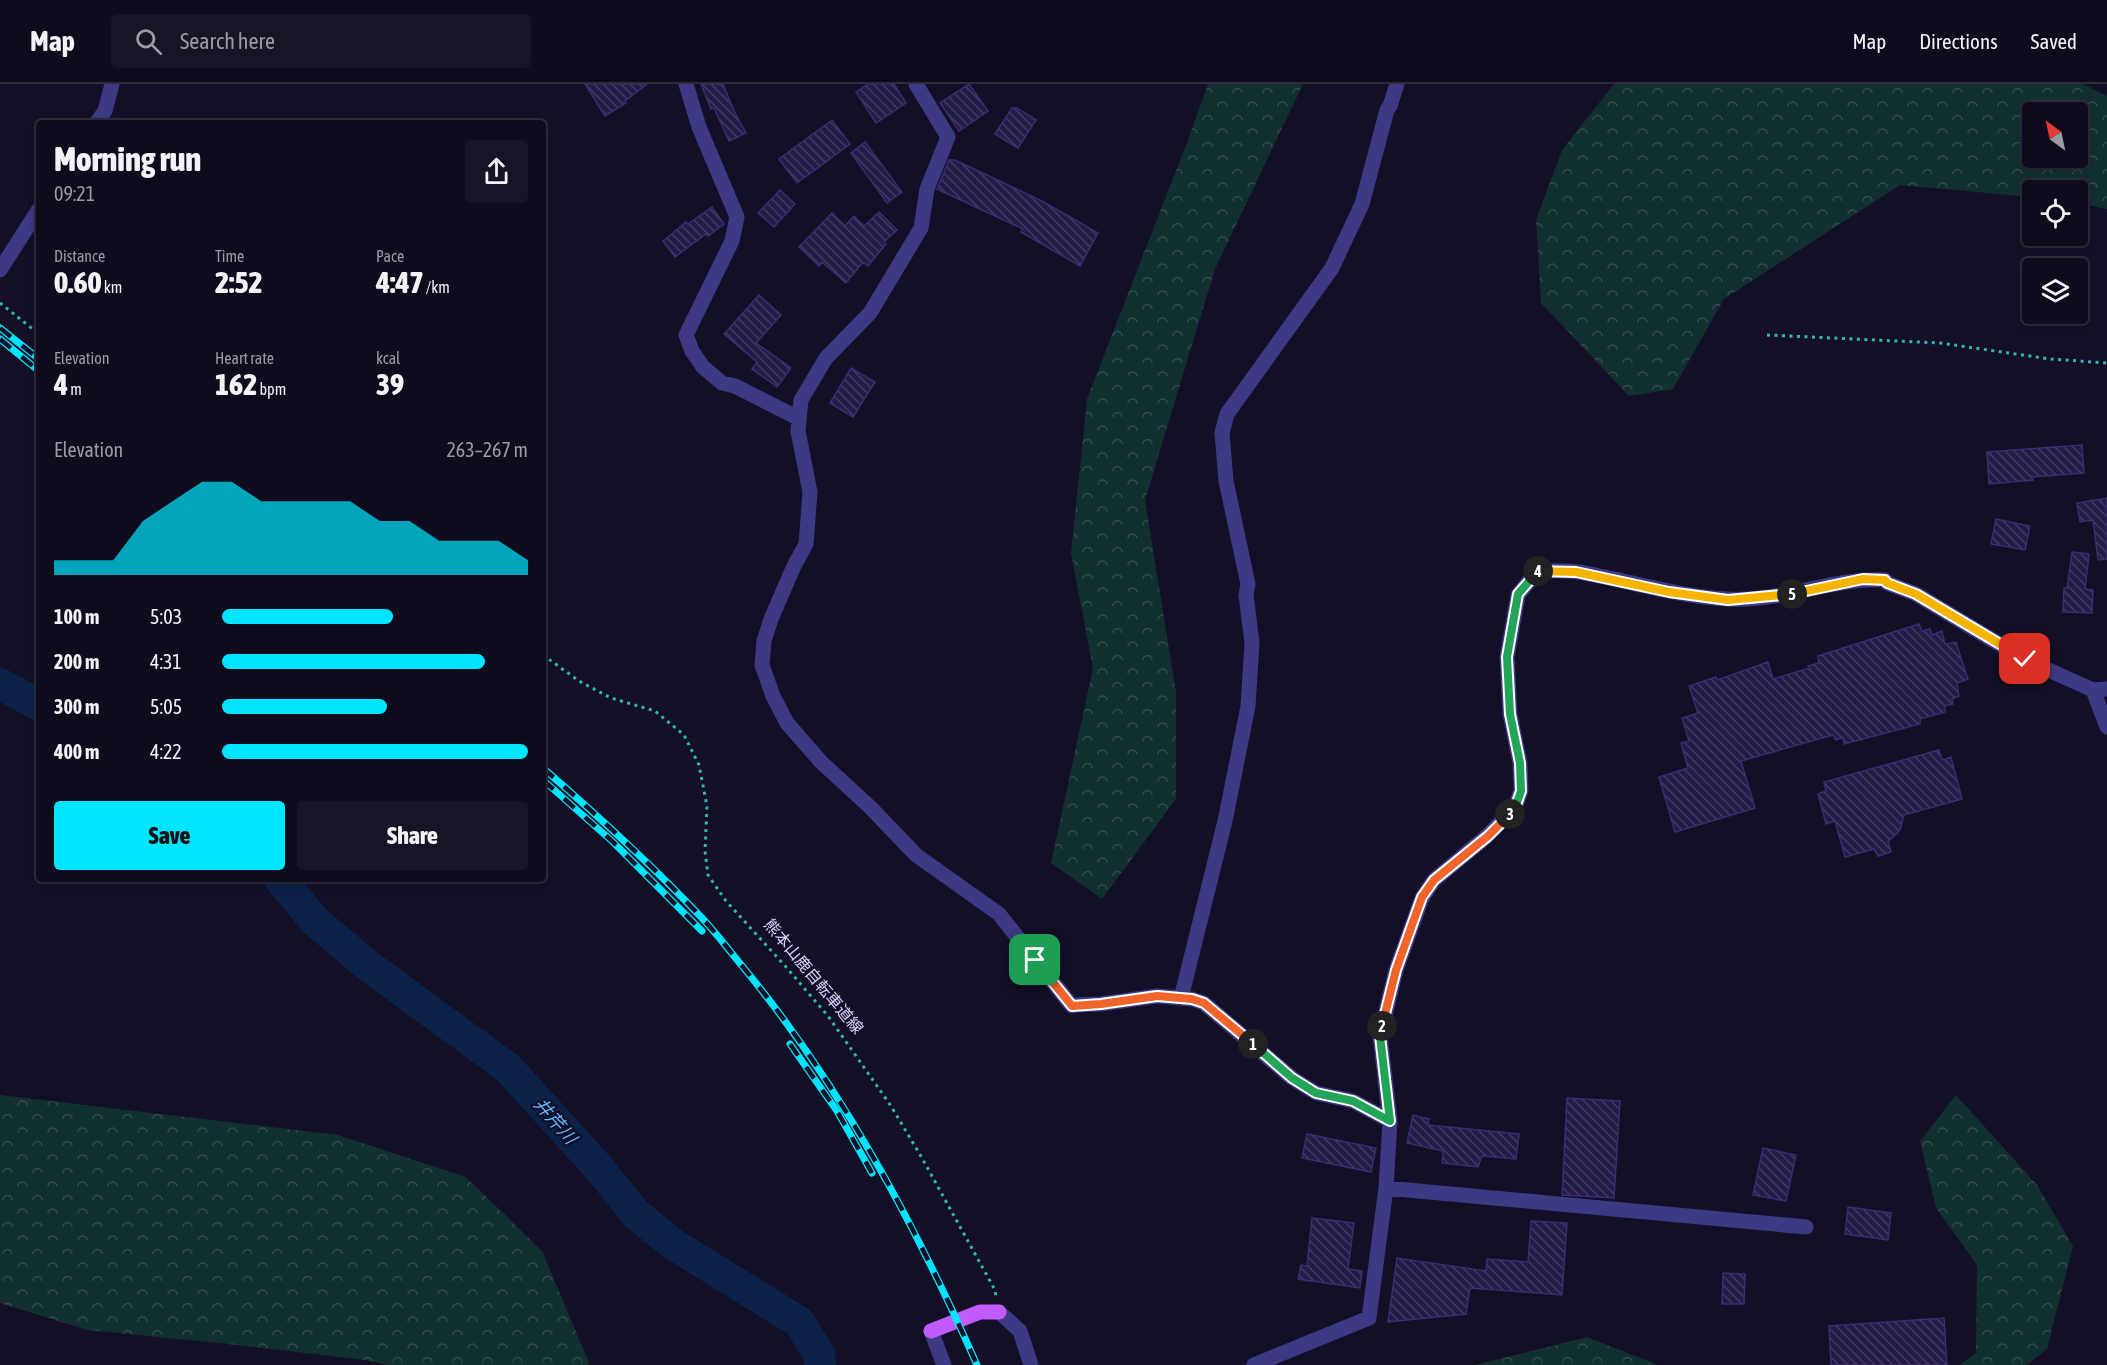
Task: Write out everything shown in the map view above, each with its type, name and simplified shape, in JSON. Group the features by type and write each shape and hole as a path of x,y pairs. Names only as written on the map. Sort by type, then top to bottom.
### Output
{"main road":[{"path":"931,1331 980,1312 999,1312"}],"street":[{"path":"98,120 105,111 112,84"},
{"path":"686,84 699,127 737,217 732,241 686,335 692,351 703,367 722,383 735,386 798,418"},
{"path":"916,84 948,137 927,189 921,228 870,313 826,358 801,400 798,431 810,492 806,544 794,566 764,640 762,665 773,696 787,723 821,762 870,807 916,855 999,914 1072,1006 1157,996 1204,1003 1292,1078 1316,1093 1353,1101 1390,1121"},
{"path":"1182,998 1225,821 1248,706 1252,643 1246,594 1248,584 1227,481 1222,433 1227,414 1332,268 1362,204 1387,110 1397,84"},
{"path":"0,270 36,214"},
{"path":"1254,1365 1369,1318 1386,1188 1390,1121 1380,1036 1396,970 1422,897 1434,880 1488,836 1515,808 1521,791 1520,763 1510,714 1507,657 1518,594 1537,571 1576,572 1669,592 1728,600 1788,595 1863,579 1885,580 1887,583 1916,594 2025,659 2100,690 2107,727"},
{"path":"1386,1188 1806,1227"},
{"path":"999,1312 1020,1331 1031,1365"},
{"path":"931,1331 944,1365"}],"path":[{"path":"0,303 36,332"},
{"path":"1767,334 1940,343 2050,359 2107,363"},
{"name":"熊本山鹿自転車道線","path":"546,657 579,681 611,698 655,711 684,735 699,765 707,806 705,851 708,875 726,901 828,1016 891,1106 995,1290 999,1312"}],"green space":[{"path":"1208,84 1303,84 1215,269 1145,500 1176,692 1176,799 1102,899 1051,863 1093,668 1071,553 1087,399"},
{"path":"1614,84 2083,84 2107,96 2107,209 2088,205 2088,180 2022,180 2022,196 1900,185 1724,299 1673,389 1629,396 1541,303 1536,220 1562,150"},
{"path":"0,1095 338,1135 466,1177 542,1251 590,1365 388,1365 365,1360 228,1344 87,1330 0,1303"},
{"path":"1956,1095 2037,1185 2073,1246 2047,1349 2027,1365 1959,1365 1976,1353 1977,1265 1936,1208 1920,1141"},
{"path":"1587,1337 1658,1365 1475,1365"}],"building":[{"path":"585,84 647,84 625,101 626,103 605,116"},
{"path":"701,84 723,84 746,133 729,141 714,108 711,109"},
{"path":"868,84 894,84 906,103 876,123 856,92"},
{"path":"969,84 988,111 959,131 940,103"},
{"path":"1012,108 1017,108 1036,120 1018,148 995,134"},
{"path":"832,120 850,144 797,183 779,159"},
{"path":"865,142 902,192 887,203 851,153"},
{"path":"949,160 955,160 1042,201 1098,233 1080,266 1021,232 1023,229 937,189"},
{"path":"780,190 795,204 774,227 758,213"},
{"path":"712,207 724,224 675,257 663,241 686,222 688,224"},
{"path":"879,212 897,230 884,242 886,244 868,266 863,262 846,283 822,262 819,266 799,247 832,213 845,226 854,216 864,226"},
{"path":"759,295 781,315 756,343 791,368 777,387 752,369 757,362 724,334"},
{"path":"851,368 875,382 853,417 830,403"},
{"path":"2082,445 2084,473 2032,477 2033,480 1989,484 1987,452"},
{"path":"2107,498 2107,559 2098,560 2093,520 2080,522 2077,503"},
{"path":"1996,519 2030,526 2025,550 1991,544"},
{"path":"2072,552 2089,554 2085,589 2093,590 2092,613 2063,612 2064,588 2067,588"},
{"path":"1919,624 1922,631 1930,629 1932,635 1942,631 1945,644 1956,642 1968,679 1957,683 1959,696 1952,699 1953,704 1945,706 1945,712 1920,719 1920,724 1844,744 1843,737 1836,740 1833,735 1741,761 1755,808 1675,832 1659,777 1688,768 1681,743 1689,741 1682,718 1698,713 1689,686 1716,677 1717,680 1768,662 1773,679 1810,668 1808,666 1819,663 1818,656"},
{"path":"1939,750 1942,760 1951,757 1962,799 1904,815 1900,830 1888,842 1891,852 1878,856 1874,849 1845,857 1835,821 1826,824 1818,794 1826,791 1824,782"},
{"path":"1567,1098 1620,1101 1614,1198 1562,1195"},
{"path":"1413,1115 1429,1119 1428,1125 1519,1134 1516,1159 1482,1156 1478,1167 1442,1163 1443,1151 1407,1143"},
{"path":"1307,1134 1376,1148 1371,1172 1302,1158"},
{"path":"1763,1148 1796,1155 1786,1201 1753,1195"},
{"path":"1848,1207 1891,1213 1888,1240 1845,1234"},
{"path":"1312,1218 1354,1223 1348,1269 1362,1271 1360,1288 1298,1279 1301,1265 1307,1266"},
{"path":"1531,1221 1567,1223 1562,1295 1470,1288 1466,1314 1388,1322 1397,1258 1486,1271 1487,1259 1528,1262"},
{"path":"1723,1273 1745,1274 1744,1304 1722,1304"},
{"path":"1944,1318 1947,1365 1831,1365 1829,1326"}],"waterway":[{"name":"井芹川","path":"0,684 36,703"},
{"name":"井芹川","path":"282,882 315,921 367,965 508,1068 598,1167 636,1214 673,1244 799,1322 819,1354 820,1365"}],"railway":[{"path":"0,328 36,357"},
{"path":"0,339 36,369"},
{"path":"546,771 683,898 779,1012 844,1108 874,1158 928,1260 977,1365"},
{"path":"546,783 612,841 702,931"},
{"path":"790,1044 837,1111 872,1173"}],"route":[{"path":"1035,960 1072,1006 1157,996 1192,999 1204,1003 1292,1078 1316,1093 1353,1101 1390,1121 1380,1036 1396,970 1422,897 1434,880 1488,836 1515,808 1521,791 1520,763 1510,714 1507,657 1518,594 1537,571 1576,572 1669,592 1728,600 1788,595 1863,579 1885,580 1887,583 1916,594 2025,659"}]}
